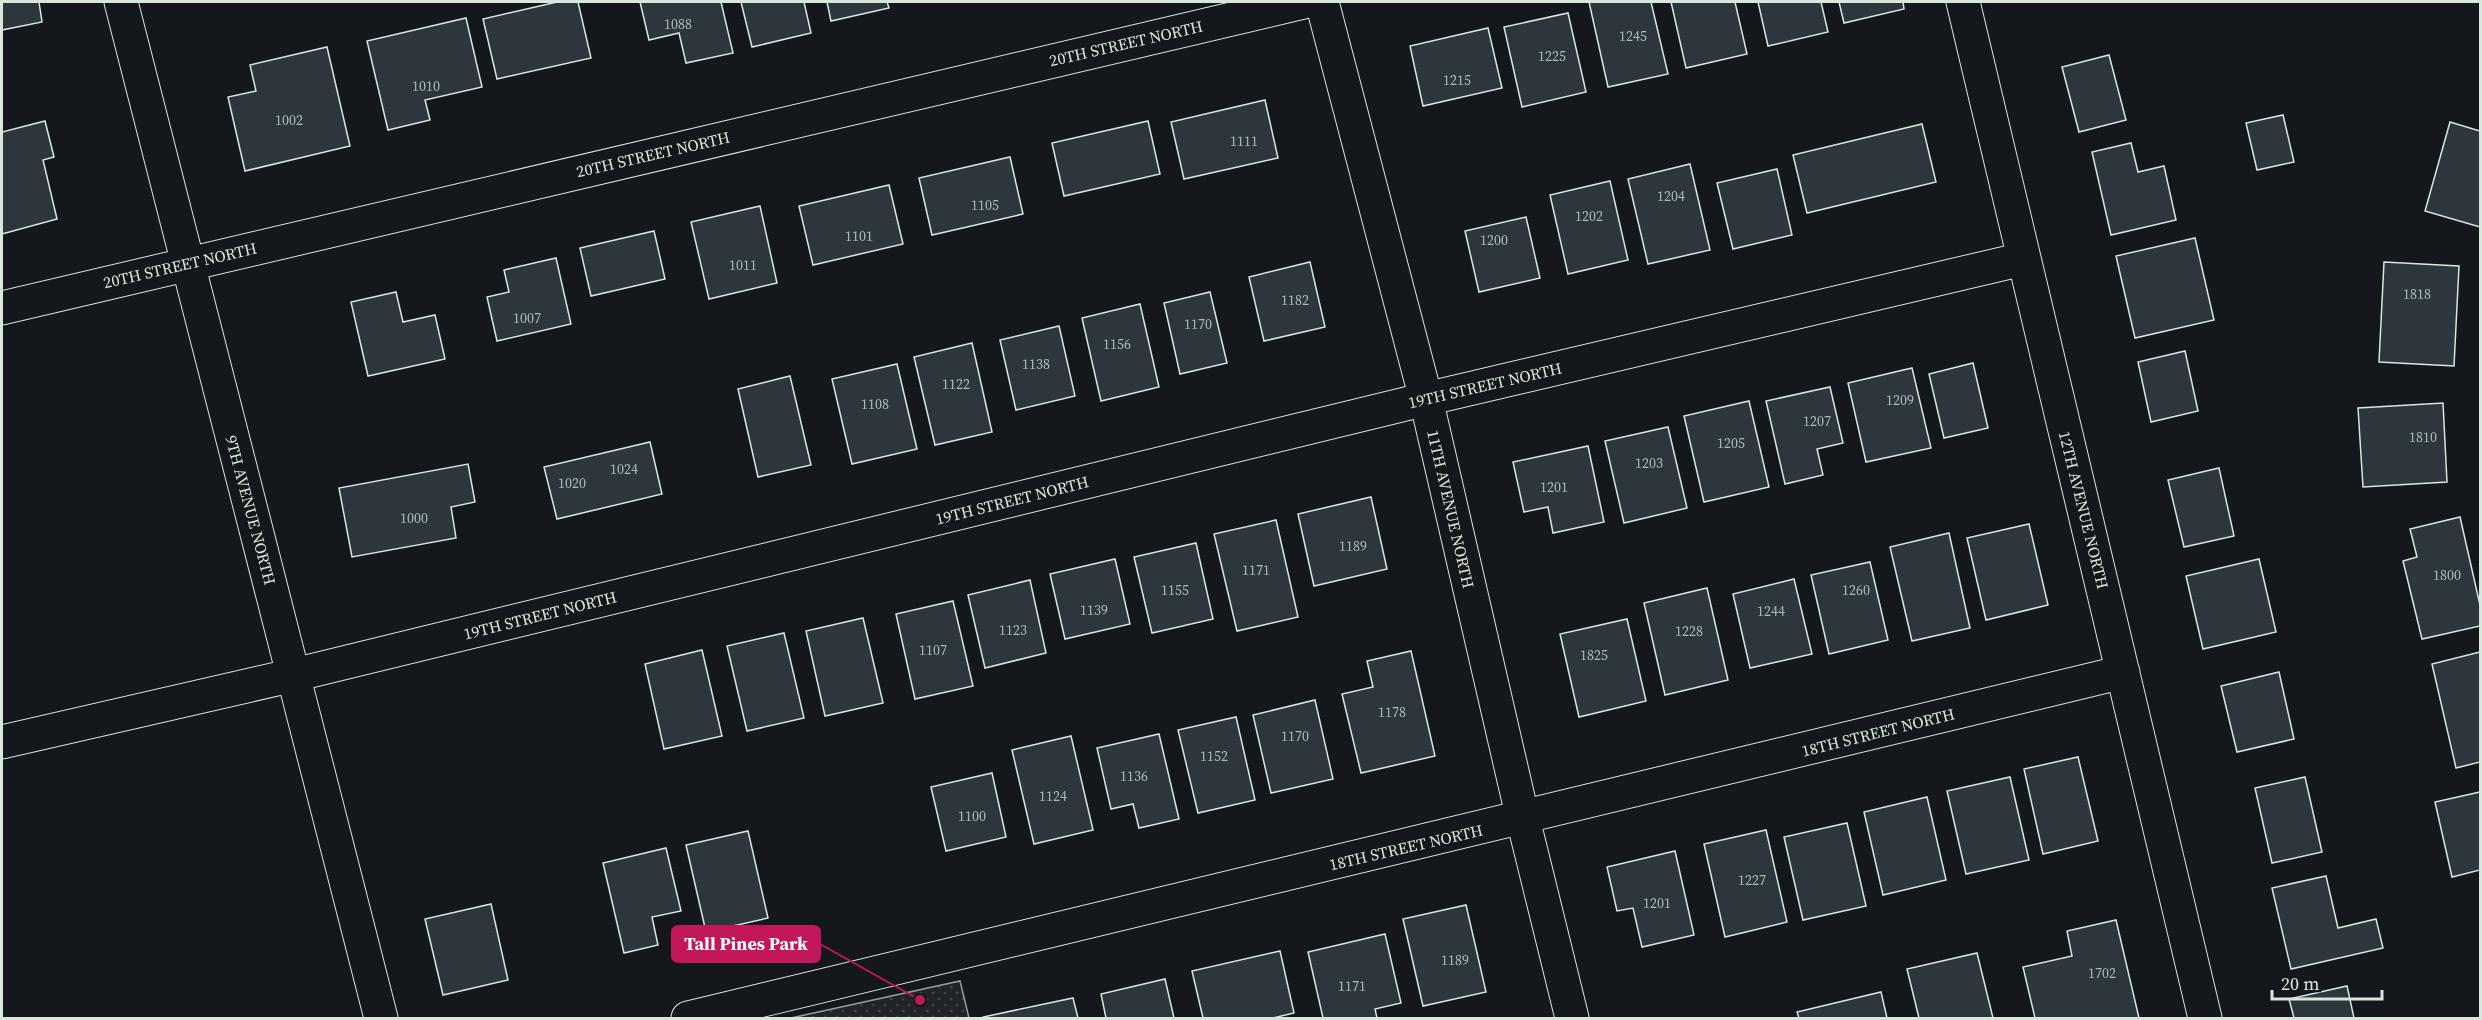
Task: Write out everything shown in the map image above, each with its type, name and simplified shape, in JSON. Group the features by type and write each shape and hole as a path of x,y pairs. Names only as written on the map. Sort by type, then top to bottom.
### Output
{"street":[{"name":"9TH AVENUE NORTH","path":"122,2 186,263 381,1018"},
{"name":"20TH STREET NORTH","path":"2,308 1304,2"},
{"name":"11TH AVENUE NORTH","path":"1322,2 1426,399 1522,819 1572,1018"},
{"name":"12TH AVENUE NORTH","path":"1963,2 2205,1018"},
{"name":"19TH STREET NORTH","path":"2,742 294,675 1426,399 2024,259"},
{"name":"18TH STREET NORTH","path":"687,1018 1522,819 2123,672"}],"shaded area":[{"path":"960,981 969,1018 791,1018"}],"building":[{"path":"2,2 39,2 42,22 2,30"},
{"path":"557,2 578,2 591,58 497,79 483,19"},
{"path":"640,2 721,2 733,53 686,63 679,33 649,40"},
{"path":"741,2 804,2 811,33 752,47"},
{"path":"827,2 887,2 889,8 831,21"},
{"path":"1589,2 1651,2 1668,74 1608,87"},
{"path":"1671,2 1735,2 1747,54 1686,68"},
{"path":"1758,2 1821,2 1828,32 1768,46"},
{"path":"1839,2 1903,2 1904,9 1844,23"},
{"path":"1568,13 1586,92 1522,107 1504,27"},
{"path":"466,18 482,87 425,100 430,120 388,130 367,41"},
{"path":"1488,28 1502,88 1423,106 1410,46"},
{"path":"327,47 350,146 245,171 228,97 256,91 250,65"},
{"path":"2109,55 2126,120 2079,132 2062,67"},
{"path":"1265,100 1278,158 1184,179 1171,122"},
{"path":"2283,115 2294,162 2257,170 2246,123"},
{"path":"45,121 54,157 43,160 57,219 2,234 2,132"},
{"path":"1148,121 1160,174 1064,196 1052,143"},
{"path":"2450,122 2480,131 2480,227 2425,211"},
{"path":"1922,124 1936,182 1807,213 1793,155"},
{"path":"2131,143 2138,172 2164,166 2176,220 2111,235 2092,152"},
{"path":"1010,157 1023,214 932,235 919,178"},
{"path":"1690,164 1710,250 1648,264 1628,179"},
{"path":"1777,169 1792,235 1733,249 1717,183"},
{"path":"1610,181 1628,260 1568,274 1550,195"},
{"path":"889,185 903,244 813,265 799,206"},
{"path":"760,206 777,283 709,299 691,222"},
{"path":"1526,217 1540,278 1479,292 1465,231"},
{"path":"654,231 665,279 591,296 580,248"},
{"path":"2195,238 2214,320 2135,338 2116,256"},
{"path":"556,258 571,324 497,341 487,297 509,292 504,270"},
{"path":"1310,262 1325,327 1264,341 1249,277"},
{"path":"2384,262 2459,266 2454,366 2379,362"},
{"path":"396,292 403,322 435,315 445,359 368,376 351,302"},
{"path":"1210,292 1227,363 1180,374 1164,303"},
{"path":"1140,304 1159,387 1101,401 1082,318"},
{"path":"1059,326 1075,396 1016,410 1000,340"},
{"path":"972,343 992,432 935,445 914,357"},
{"path":"2185,351 2198,411 2151,422 2138,362"},
{"path":"1973,363 1988,428 1944,438 1929,374"},
{"path":"897,364 917,449 852,464 832,379"},
{"path":"1912,368 1931,448 1866,462 1848,383"},
{"path":"790,376 811,465 758,477 738,389"},
{"path":"1830,387 1843,443 1817,449 1823,475 1785,484 1766,401"},
{"path":"1749,401 1769,487 1704,502 1684,416"},
{"path":"2443,403 2447,482 2363,487 2358,408"},
{"path":"1668,427 1687,508 1624,523 1605,441"},
{"path":"650,442 662,494 557,519 544,467"},
{"path":"1588,446 1604,522 1553,533 1548,507 1524,512 1513,462"},
{"path":"468,464 475,502 451,507 456,538 352,557 339,488"},
{"path":"2219,468 2234,536 2184,547 2168,480"},
{"path":"1371,497 1387,569 1314,586 1298,514"},
{"path":"2460,517 2480,605 2480,626 2422,639 2403,561 2417,557 2410,529"},
{"path":"1276,520 1298,617 1237,631 1214,534"},
{"path":"2029,524 2048,605 1986,620 1967,538"},
{"path":"1949,533 1970,628 1912,641 1890,547"},
{"path":"1196,543 1213,619 1152,633 1134,557"},
{"path":"1115,559 1130,624 1065,639 1050,574"},
{"path":"2259,559 2276,632 2203,649 2186,576"},
{"path":"1870,562 1888,640 1829,654 1811,575"},
{"path":"1794,579 1812,654 1750,668 1733,594"},
{"path":"1030,580 1046,653 985,668 968,595"},
{"path":"1707,588 1728,680 1665,695 1644,603"},
{"path":"953,601 973,686 915,699 896,614"},
{"path":"863,618 883,703 825,716 806,631"},
{"path":"1627,619 1646,701 1579,717 1560,634"},
{"path":"784,633 804,718 747,731 727,646"},
{"path":"702,650 722,736 664,749 645,664"},
{"path":"1411,651 1435,756 1361,773 1342,694 1373,687 1367,661"},
{"path":"2480,652 2480,762 2456,768 2432,664"},
{"path":"2279,672 2294,739 2237,752 2221,686"},
{"path":"1315,700 1333,779 1271,793 1253,715"},
{"path":"1236,717 1255,800 1198,813 1178,730"},
{"path":"1159,734 1179,819 1139,828 1133,804 1111,809 1097,748"},
{"path":"1071,736 1093,830 1034,844 1012,750"},
{"path":"2078,757 2098,841 2043,854 2024,769"},
{"path":"992,773 1006,837 946,851 931,787"},
{"path":"2010,777 2029,860 1966,874 1947,791"},
{"path":"2305,777 2322,852 2272,863 2255,788"},
{"path":"2480,792 2480,870 2452,877 2435,802"},
{"path":"1927,797 1946,880 1883,895 1864,812"},
{"path":"1847,823 1866,906 1803,920 1784,837"},
{"path":"1766,830 1787,922 1725,937 1704,844"},
{"path":"748,831 768,918 706,932 686,845"},
{"path":"666,848 681,911 652,917 658,945 624,953 603,863"},
{"path":"1675,851 1694,935 1642,947 1633,908 1617,911 1607,867"},
{"path":"2326,876 2338,928 2376,919 2383,948 2291,969 2272,888"},
{"path":"491,904 508,980 443,995 425,919"},
{"path":"1466,905 1486,992 1423,1006 1403,919"},
{"path":"2116,920 2139,1018 2035,1018 2023,967 2072,956 2067,931"},
{"path":"1385,934 1401,1003 1375,1009 1377,1018 1323,1018 1308,952"},
{"path":"1280,951 1294,1013 1273,1018 1203,1018 1192,971"},
{"path":"1977,953 1993,1018 1919,1018 1907,969"},
{"path":"1165,979 1174,1018 1106,1018 1101,994"},
{"path":"2347,986 2354,1018 2294,1018 2289,999"},
{"path":"1881,992 1887,1018 1799,1018 1797,1012"},
{"path":"1073,998 1078,1018 983,1018 983,1017"}],"place":[{"name":"Tall Pines Park","path":"920,1000"}]}
